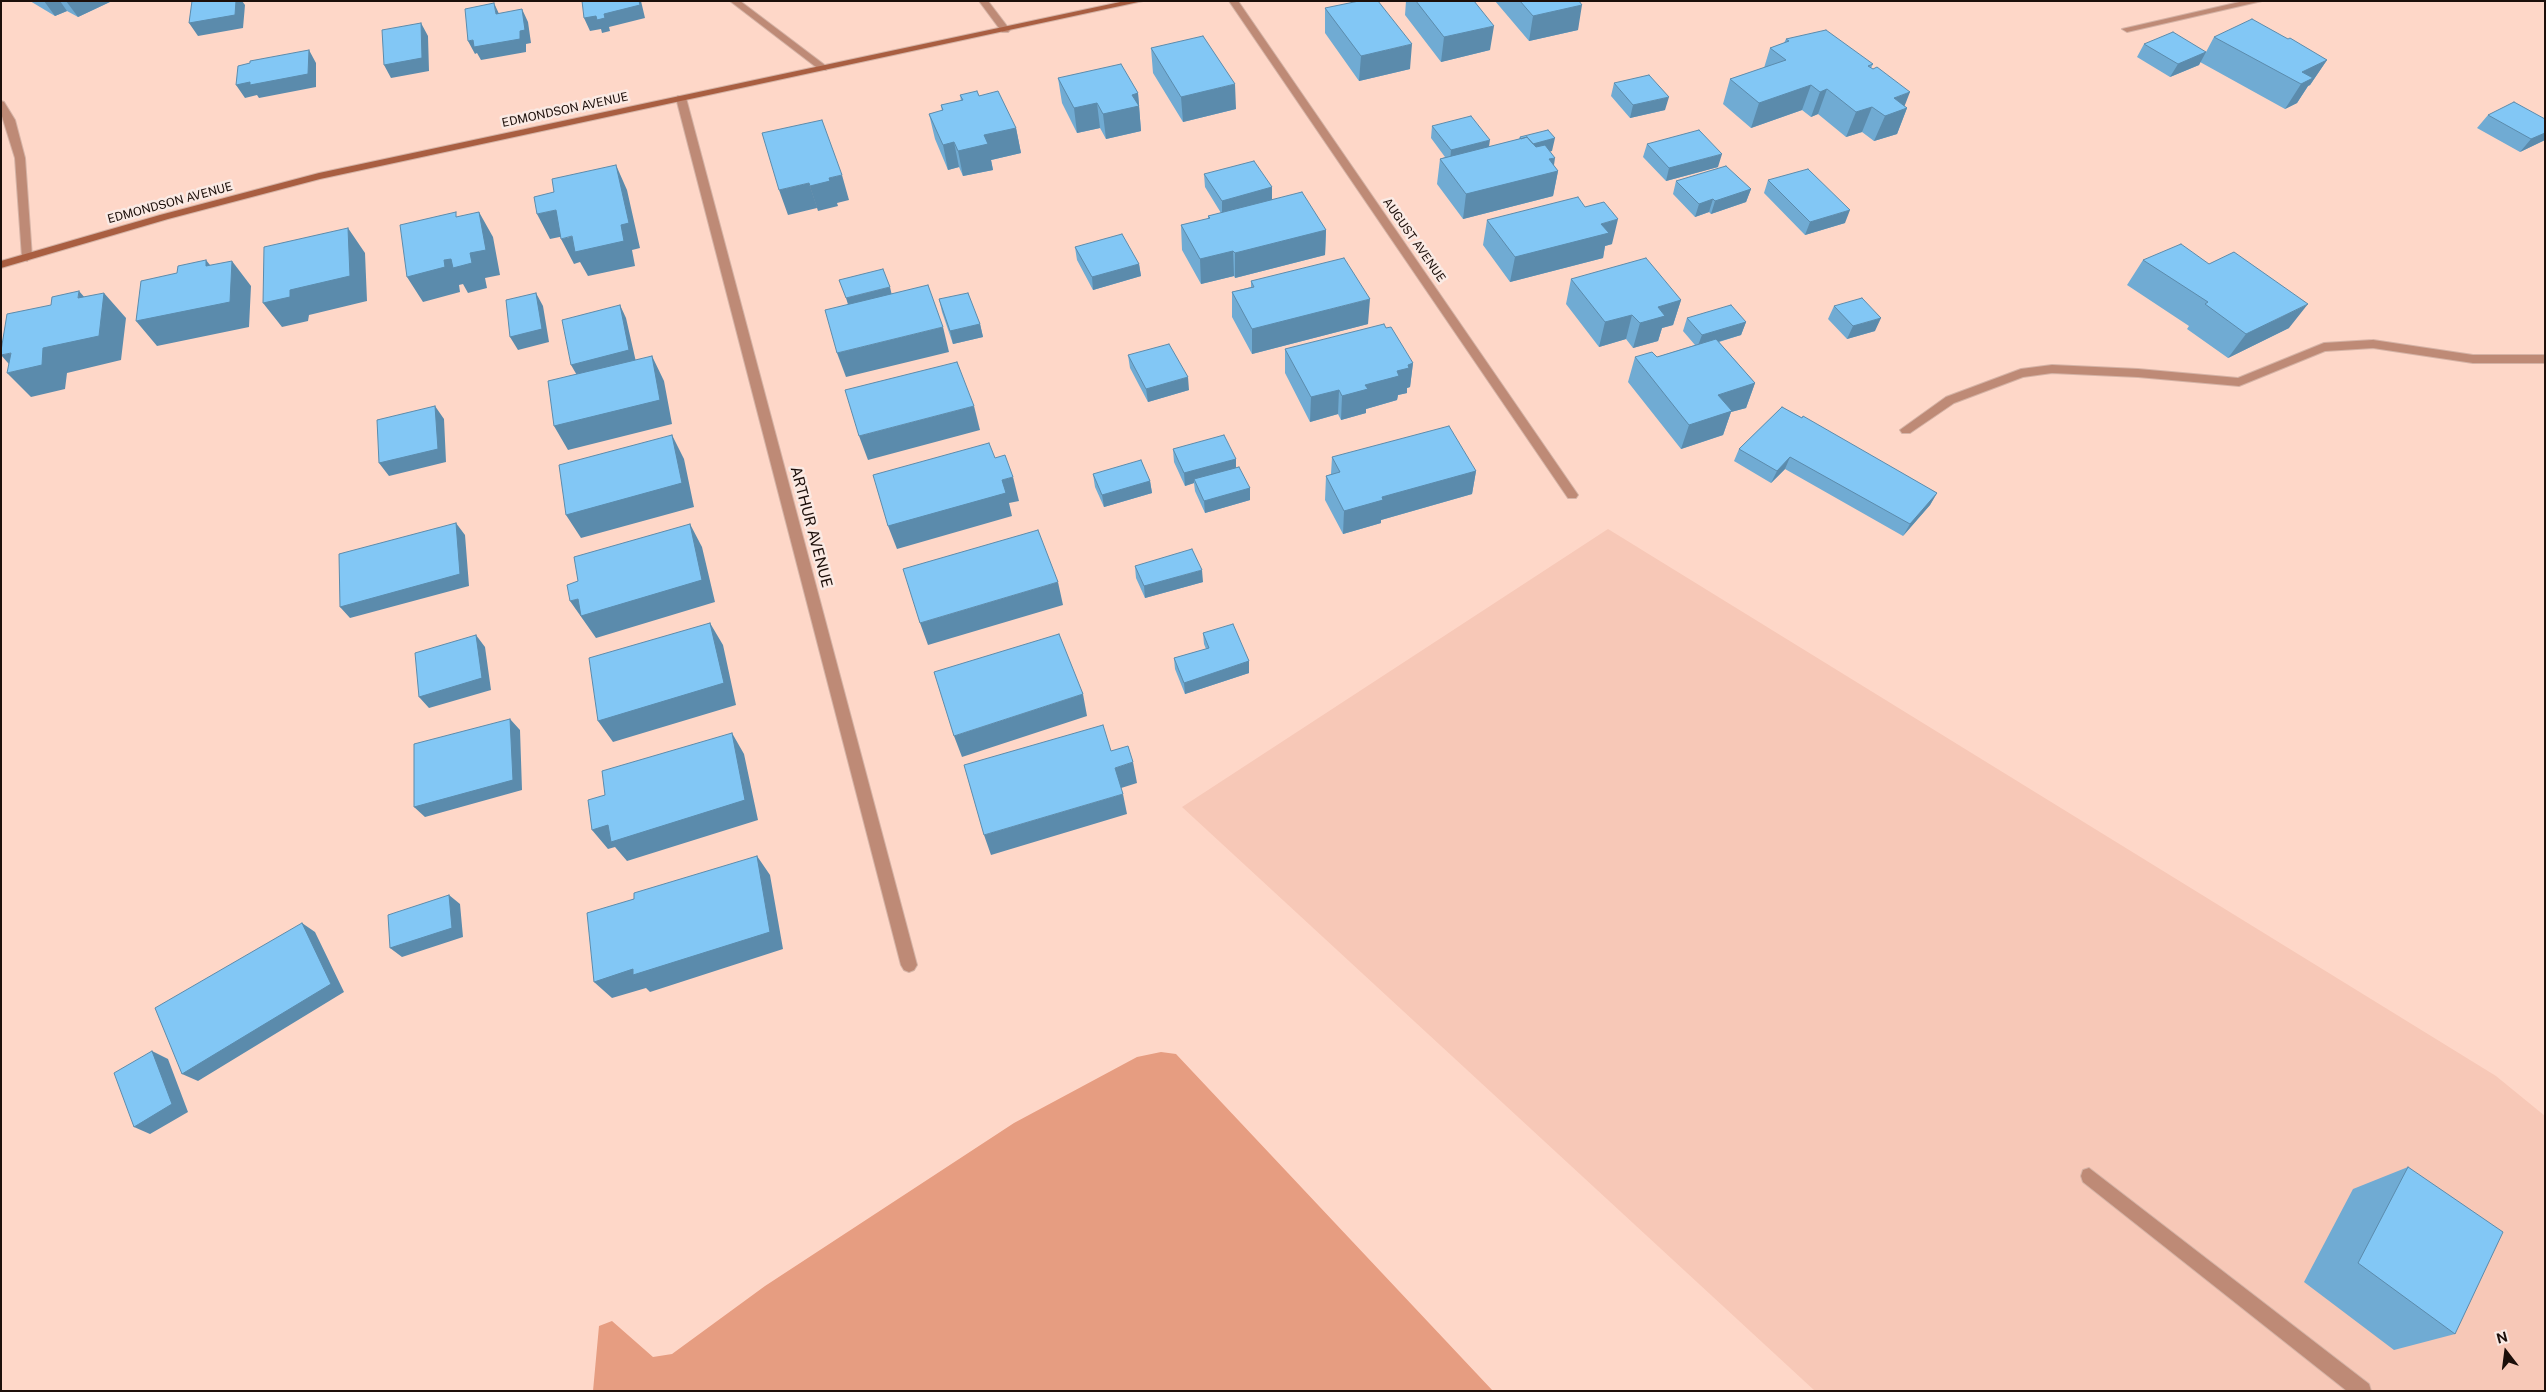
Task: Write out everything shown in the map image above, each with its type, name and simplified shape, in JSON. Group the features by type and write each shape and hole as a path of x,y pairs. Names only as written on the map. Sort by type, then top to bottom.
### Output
{"main road":[{"name":"EDMONDSON AVENUE","path":"1,265 164,217 319,176 1140,1"}],"street":[{"path":"734,1 823,68"},
{"path":"983,1 1005,30"},
{"name":"AUGUST AVENUE","path":"1233,1 1572,495"},
{"path":"2127,29 2258,1"},
{"name":"ARTHUR AVENUE","path":"681,98 909,965"},
{"path":"1,104 10,120 20,158 27,257"},
{"path":"1906,430 1950,400 2022,373 2052,369 2138,373 2239,382 2324,347 2373,344 2473,359 2545,359"},
{"path":"2089,1176 2362,1391"}],"shaded area":[{"path":"1608,529 2496,1076 2545,1116 2545,1391 1815,1391 1182,807"},
{"path":"1161,1052 1176,1054 1493,1391 593,1391 599,1326 612,1321 653,1357 672,1354 765,1286 1014,1123 1137,1057"}],"building":[{"path":"192,1 236,1 235,15 189,23"},
{"path":"582,1 639,1 640,5 604,14 605,18 597,20 596,16 584,18"},
{"path":"1359,1 1378,1 1412,44 1361,56 1325,8"},
{"path":"1416,1 1474,1 1494,26 1444,37"},
{"path":"1520,1 1579,1 1582,5 1533,16"},
{"path":"494,3 496,14 522,9 525,30 520,31 520,39 474,47 473,40 468,41 465,9"},
{"path":"2252,19 2288,39 2290,38 2327,60 2302,72 2313,78 2301,84 2214,37"},
{"path":"421,23 422,58 384,65 382,30"},
{"path":"1826,30 1873,64 1868,66 1873,69 1877,67 1910,92 1894,98 1907,108 1885,116 1872,107 1856,112 1827,89 1820,92 1811,85 1759,103 1730,79 1786,60 1770,48 1789,41 1786,39"},
{"path":"2173,32 2206,52 2178,64 2144,44"},
{"path":"1203,36 1235,84 1181,97 1151,48"},
{"path":"309,50 308,74 250,85 250,82 236,85 238,66 250,63 250,61"},
{"path":"1121,64 1138,93 1132,95 1139,106 1103,114 1097,103 1074,108 1058,78"},
{"path":"1649,75 1669,97 1633,105 1614,83"},
{"path":"977,91 979,96 998,91 1016,128 984,135 988,144 958,151 954,142 943,145 929,114 943,110 941,105 963,100 960,95"},
{"path":"2514,102 2545,119 2545,133 2531,139 2488,115"},
{"path":"1471,116 1490,140 1451,150 1432,126"},
{"path":"822,120 842,175 829,178 830,181 810,186 809,183 779,190 762,133"},
{"path":"1548,130 1555,138 1533,144 1527,137 1521,139 1520,137"},
{"path":"1699,130 1722,154 1669,168 1647,144"},
{"path":"1527,137 1536,147 1545,145 1555,158 1549,159 1558,171 1466,194 1440,159"},
{"path":"1254,161 1272,187 1222,201 1204,174"},
{"path":"616,165 629,223 621,225 624,241 575,252 572,236 561,239 556,210 537,214 534,197 554,192 552,179"},
{"path":"1726,166 1751,189 1715,201 1713,199 1699,204 1676,181"},
{"path":"1808,169 1850,210 1810,222 1768,180"},
{"path":"1302,192 1326,230 1235,253 1233,251 1200,259 1181,225 1210,218 1208,216"},
{"path":"1578,197 1585,207 1604,202 1618,219 1601,224 1609,233 1515,257 1487,220"},
{"path":"456,212 456,217 479,212 486,250 470,253 472,263 453,268 451,259 444,260 445,267 407,277 400,225"},
{"path":"348,228 350,276 290,290 290,297 263,303 264,247"},
{"path":"1122,234 1139,264 1092,277 1075,247"},
{"path":"2181,244 2209,264 2234,252 2308,304 2246,334 2205,304 2208,302 2143,260"},
{"path":"1344,258 1370,299 1252,329 1232,292 1254,287 1251,281"},
{"path":"1646,258 1681,300 1658,307 1665,316 1640,323 1632,315 1605,322 1571,279"},
{"path":"206,260 206,266 232,261 230,302 136,321 141,281 177,273 178,266"},
{"path":"883,269 890,287 846,298 839,280"},
{"path":"928,285 943,327 837,353 825,310"},
{"path":"79,291 78,298 104,293 99,336 43,348 42,365 7,373 11,353 1,355 1,351 7,314 51,305 52,297"},
{"path":"536,293 542,329 510,337 506,300"},
{"path":"968,293 980,324 950,331 939,299"},
{"path":"1862,298 1881,318 1853,326 1834,306"},
{"path":"620,305 629,350 571,365 562,320"},
{"path":"1731,305 1746,322 1702,335 1687,318"},
{"path":"1384,324 1386,328 1391,327 1413,363 1408,365 1409,368 1397,371 1399,376 1365,385 1368,389 1342,396 1339,390 1311,397 1285,349"},
{"path":"1716,339 1755,383 1718,395 1732,411 1689,425 1635,357 1652,352 1657,357"},
{"path":"1169,344 1188,377 1146,389 1128,355"},
{"path":"652,356 660,400 554,426 548,381"},
{"path":"957,362 974,406 859,436 845,390"},
{"path":"435,406 438,449 379,463 377,420"},
{"path":"1782,407 1802,418 1803,416 1937,493 1910,524 1790,457 1777,471 1739,449"},
{"path":"1449,426 1476,471 1382,497 1383,500 1344,511 1326,476 1340,472 1332,457"},
{"path":"672,435 682,483 566,515 559,465"},
{"path":"1224,435 1236,459 1184,473 1173,449"},
{"path":"989,443 995,458 1005,455 1013,477 1002,480 1006,493 888,526 873,475"},
{"path":"1141,460 1150,481 1102,495 1093,474"},
{"path":"1239,467 1250,488 1204,501 1194,479"},
{"path":"456,523 460,574 340,607 339,554"},
{"path":"690,524 702,580 581,616 578,599 570,601 567,585 578,581 574,557"},
{"path":"1038,530 1058,582 920,623 903,569"},
{"path":"1192,549 1202,570 1144,586 1135,566"},
{"path":"710,623 724,683 598,721 589,658"},
{"path":"1233,624 1249,661 1184,683 1174,658 1209,648 1203,633"},
{"path":"1059,634 1083,694 954,736 934,672"},
{"path":"476,635 482,678 419,697 415,653"},
{"path":"510,719 513,780 414,807 414,744"},
{"path":"1103,725 1111,751 1128,746 1133,762 1115,768 1123,794 984,835 964,765"},
{"path":"732,733 745,800 611,842 608,825 592,830 588,800 605,795 602,771"},
{"path":"757,856 770,932 633,975 633,969 594,982 587,913 634,899 634,893"},
{"path":"449,895 452,928 390,948 388,915"},
{"path":"302,923 331,984 182,1074 155,1008"},
{"path":"152,1051 172,1104 134,1127 114,1073"},
{"path":"2408,1167 2503,1232 2455,1334 2358,1263"}]}
